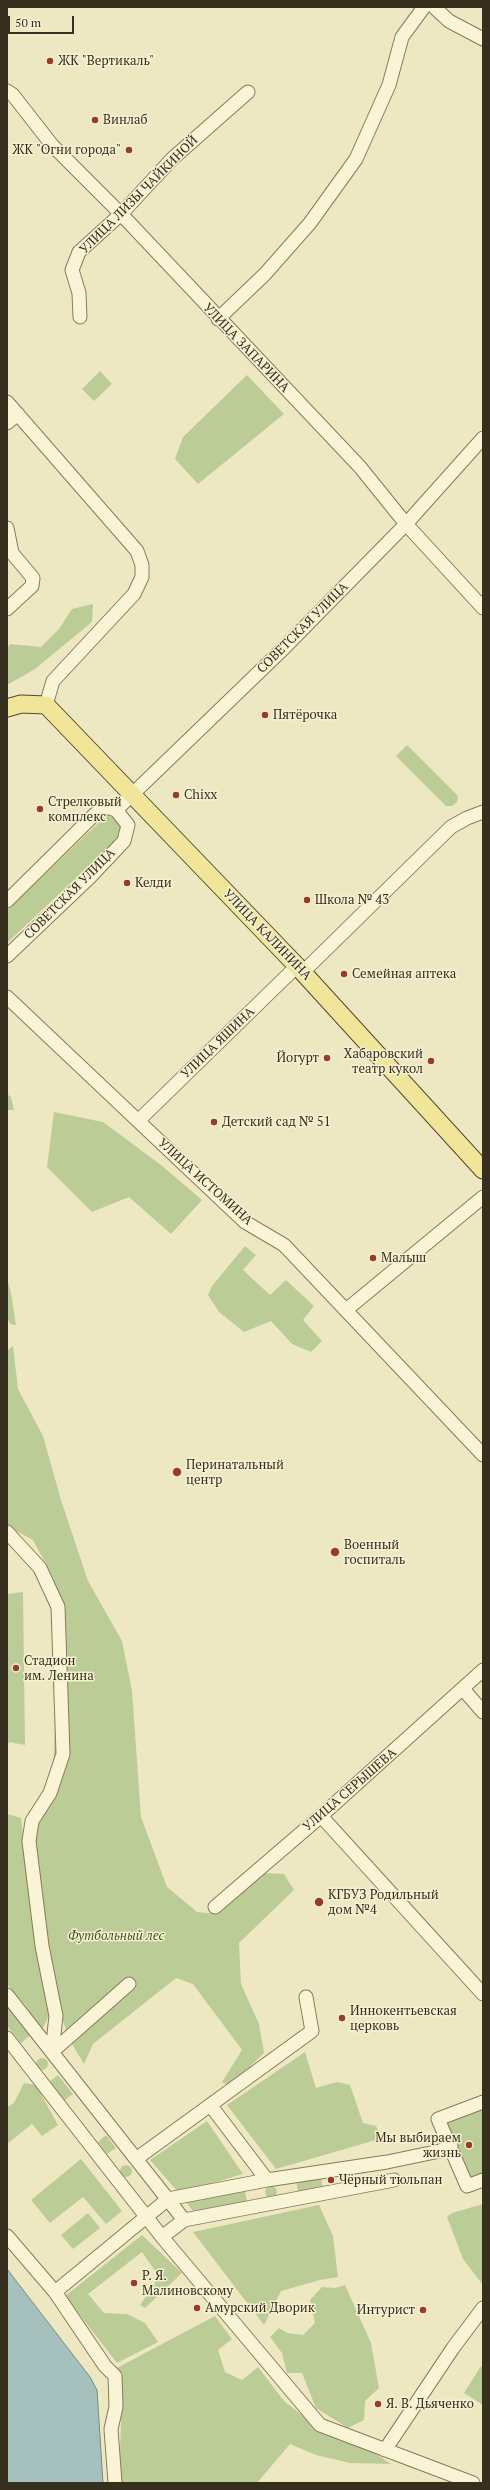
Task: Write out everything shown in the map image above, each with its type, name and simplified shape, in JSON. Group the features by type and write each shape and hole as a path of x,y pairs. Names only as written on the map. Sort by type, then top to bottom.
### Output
{"main road":[{"path":"7,708 21,704 46,705"},
{"name":"УЛИЦА КАЛИНИНА","path":"46,705 300,969 483,1170"}],"street":[{"path":"218,319 265,274 310,223 356,159 389,85 402,37 424,7"},
{"path":"434,7 449,21 483,39"},
{"name":"УЛИЦА ЗАПАРИНА","path":"7,92 13,95 52,145 121,214 218,319 360,467 406,524 483,608"},
{"name":"УЛИЦА ЛИЗЫ ЧАЙКИНОЙ","path":"80,317 79,293 72,270 79,252 121,214 172,159 248,92"},
{"path":"7,402 137,551 142,565 142,577 134,594 53,681 46,705"},
{"path":"7,424 18,414"},
{"name":"СОВЕТСКАЯ УЛИЦА","path":"7,956 90,877 124,841 128,825 116,810 285,647 406,524 483,438"},
{"path":"7,528 12,553 33,578 32,586 7,609"},
{"path":"7,901 95,814 107,807 116,810"},
{"name":"УЛИЦА ЯШИНА","path":"138,1120 451,827 466,818 483,812"},
{"name":"УЛИЦА ИСТОМИНА","path":"7,997 245,1222 284,1245 483,1455"},
{"path":"346,1310 483,1197"},
{"path":"7,1532 40,1568 58,1607 63,1754 50,1793 32,1821 30,1841 42,1946 56,2016 52,2052"},
{"name":"УЛИЦА СЕРЫШЕВА","path":"214,1906 321,1816 483,1670"},
{"path":"463,1689 483,1712"},
{"path":"321,1816 483,1994"},
{"path":"52,2052 129,1984"},
{"path":"7,1995 184,2220"},
{"path":"136,2159 211,2106 312,2031 306,1997"},
{"path":"7,2038 162,2237 242,2330 320,2425 473,2483"},
{"path":"483,2102 438,2119 468,2186 483,2180"},
{"path":"211,2106 267,2180"},
{"path":"55,2292 146,2216 168,2200 267,2180 387,2162 440,2151 451,2146"},
{"path":"162,2237 184,2220 394,2180"},
{"path":"7,2236 55,2292 106,2367 115,2376 116,2407 111,2429 115,2483"},
{"path":"385,2450 453,2348 483,2308"}],"green space":[{"path":"100,371 112,384 94,401 82,389"},
{"path":"247,375 284,414 198,484 175,459 183,437"},
{"path":"93,604 92,622 35,669 7,685 7,648 10,644 41,647 59,629 72,609"},
{"path":"407,745 458,796 457,802 452,806 446,806 396,756"},
{"path":"110,812 127,830 7,943 7,910"},
{"path":"7,1094 11,1097 14,1110 7,1110"},
{"path":"54,1112 103,1122 161,1165 202,1200 171,1234 129,1197 92,1212 47,1167"},
{"path":"245,1246 256,1255 243,1270 270,1295 286,1280 314,1306 303,1320 322,1341 311,1352 292,1344 271,1321 244,1332 219,1312 208,1295 212,1286"},
{"path":"7,1278 16,1325 10,1324 7,1317"},
{"name":"Футбольный лес","path":"13,1346 18,1389 43,1436 61,1500 88,1581 122,1641 132,1691 141,1817 167,1887 197,1912 217,1914 263,1873 284,1874 294,1890 239,1943 241,1984 259,2024 264,2053 230,2086 222,2082 242,2050 193,1984 176,1978 93,2044 84,2064 69,2039 52,1989 32,1833 53,1785 55,1720 54,1579 33,1540 7,1526 7,1351"},
{"name":"Стадион им. Ленина","path":"23,1592 25,1745 9,1742 7,1749 7,1594"},
{"path":"7,1814 21,1818 35,1938 53,2007 41,2032 26,2006 7,1984"},
{"path":"7,2005 31,2035 21,2043 7,2026"},
{"path":"305,2052 316,2088 337,2082 350,2085 363,2123 376,2126 379,2133 376,2140 276,2169 227,2105"},
{"path":"40,2058 44,2058 48,2064 44,2070 40,2070 36,2066 36,2062"},
{"path":"58,2075 73,2094 64,2101 49,2082"},
{"path":"24,2083 36,2085 58,2125 42,2136 32,2124 7,2144 7,2107 14,2103"},
{"path":"483,2105 483,2176 471,2181 443,2120"},
{"path":"207,2121 243,2174 179,2193 150,2160"},
{"path":"106,2135 116,2148 107,2154 98,2142"},
{"path":"81,2159 122,2211 106,2224 83,2197 50,2223 31,2200"},
{"path":"124,2165 128,2165 132,2171 128,2177 124,2177 120,2173 120,2169"},
{"path":"321,2177 323,2188 298,2192 296,2181"},
{"path":"269,2186 273,2186 277,2192 273,2198 269,2198 265,2194 265,2190"},
{"path":"245,2191 247,2202 193,2211 185,2201"},
{"path":"483,2204 483,2285 463,2259 447,2217 452,2213"},
{"path":"319,2205 333,2236 338,2277 320,2280 281,2291 264,2325 193,2232"},
{"path":"88,2213 100,2228 73,2249 61,2235"},
{"path":"142,2235 182,2273 145,2308 140,2305 154,2285 158,2275 142,2252 88,2294 104,2313 127,2314 145,2323 158,2342 117,2363 65,2296"},
{"path":"345,2285 371,2343 379,2388 365,2401 364,2420 348,2428 316,2408 302,2373 287,2373 282,2353 270,2337 279,2328 287,2333 303,2335 315,2323 310,2300 322,2287 335,2288"},
{"path":"215,2316 232,2339 218,2350 225,2372 242,2380 258,2367 284,2401 329,2436 367,2448 391,2464 350,2463 316,2455 290,2444 257,2483 119,2483 122,2390 115,2369"},
{"path":"481,2366 483,2368 483,2405 464,2393"}],"water":[{"path":"7,2269 90,2377 97,2390 103,2483 7,2483"}],"place":[{"name":"ЖК \"Вертикаль\"","path":"50,61"},
{"name":"Винлаб","path":"95,120"},
{"name":"ЖК \"Огни города\"","path":"129,150"},
{"name":"Пятёрочка","path":"265,715"},
{"name":"Chixx","path":"176,795"},
{"name":"Стрелковый комплекс","path":"40,809"},
{"name":"Келди","path":"127,883"},
{"name":"Школа № 43","path":"307,900"},
{"name":"Семейная аптека","path":"344,974"},
{"name":"Йогурт","path":"327,1058"},
{"name":"Хабаровский театр кукол","path":"431,1061"},
{"name":"Детский сад № 51","path":"214,1122"},
{"name":"Малыш","path":"373,1258"},
{"name":"Перинатальный центр","path":"177,1472"},
{"name":"Военный госпиталь","path":"335,1552"},
{"name":"Стадион им. Ленина","path":"16,1668"},
{"name":"КГБУЗ Родильный дом №4","path":"319,1902"},
{"name":"Иннокентьевская церковь","path":"342,2018"},
{"name":"Мы выбираем жизнь","path":"469,2145"},
{"name":"Чёрный тюльпан","path":"331,2180"},
{"name":"Р. Я. Малиновскому","path":"134,2283"},
{"name":"Амурский Дворик","path":"197,2308"},
{"name":"Интурист","path":"423,2310"},
{"name":"Я. В. Дьяченко","path":"378,2404"}]}
